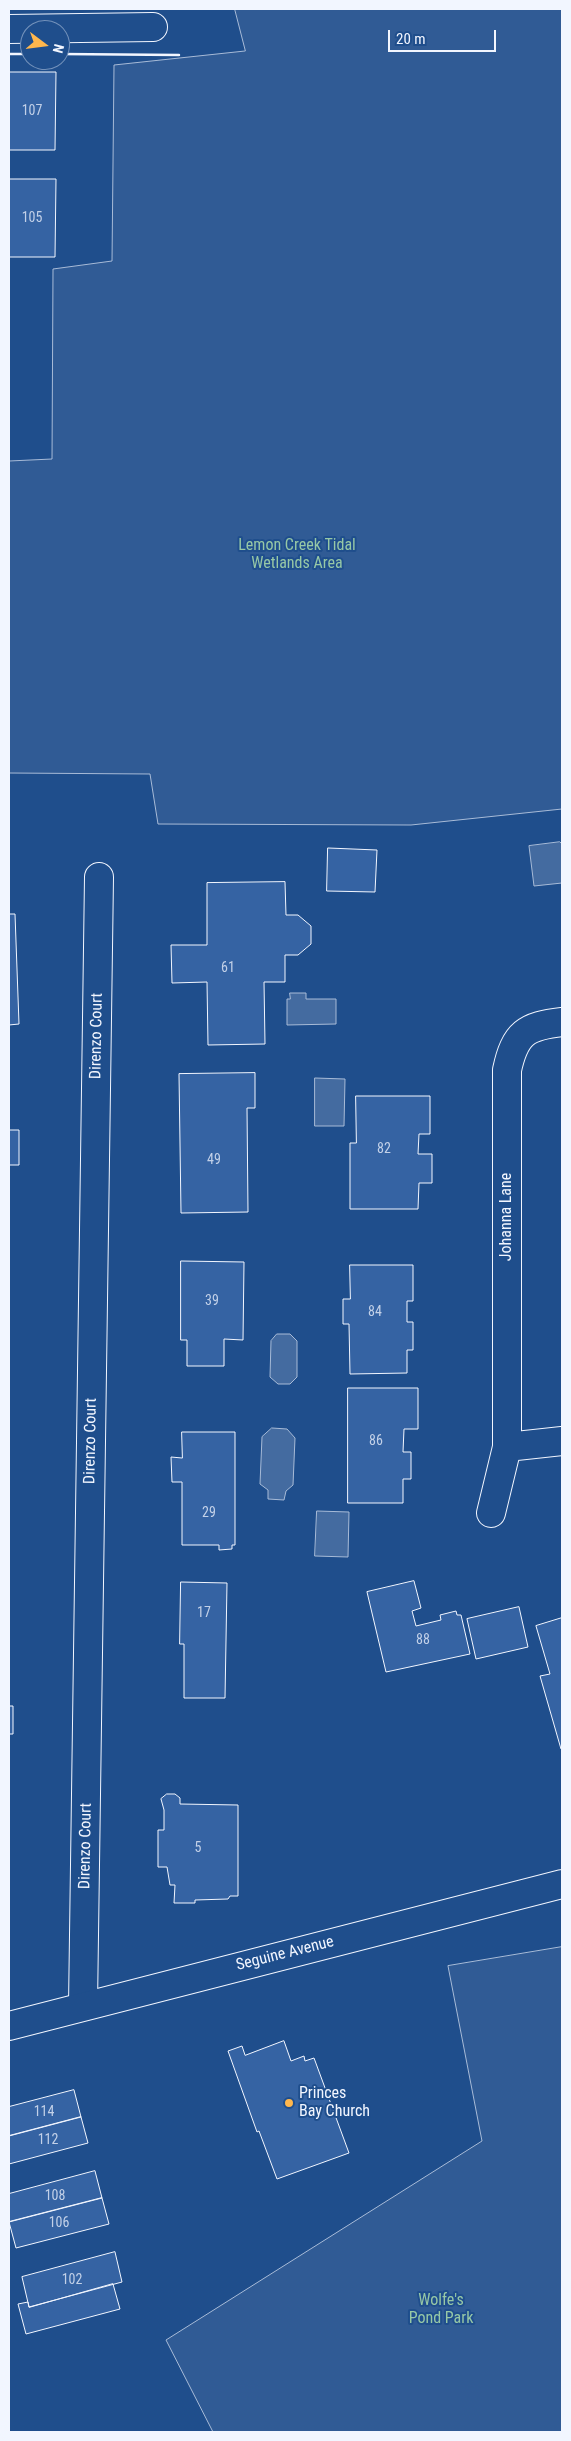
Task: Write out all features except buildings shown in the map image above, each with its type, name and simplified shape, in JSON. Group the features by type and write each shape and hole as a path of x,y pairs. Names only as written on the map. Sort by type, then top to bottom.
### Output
{"street":[{"path":"9,29 152,27"},
{"name":"Direnzo Court","path":"83,2006 99,877"},
{"name":"Johanna Lane","path":"491,1513 507,1447 507,1070 511,1051 520,1035 532,1027 562,1022"},
{"path":"507,1447 562,1441"},
{"name":"Seguine Avenue","path":"9,2026 562,1884"}],"shaded area":[{"name":"Lemon Creek Tidal Wetlands Area","path":"235,9 562,9 562,809 411,825 158,824 150,774 9,773 9,461 52,459 53,269 112,261 114,65 245,51"},
{"path":"560,842 562,844 562,883 534,886 529,846"},
{"path":"290,993 306,993 306,999 336,999 336,1024 287,1025 287,999 290,999"},
{"path":"315,1078 345,1079 344,1126 315,1126"},
{"path":"277,1334 290,1334 297,1341 297,1377 290,1384 278,1384 270,1377 271,1341"},
{"path":"272,1428 287,1429 295,1438 293,1485 286,1491 284,1500 268,1499 268,1490 260,1484 262,1437"},
{"path":"317,1511 349,1512 348,1557 315,1556"},
{"name":"Wolfe's Pond Park","path":"562,1947 562,2432 213,2432 166,2340 482,2141 448,1966"}],"wall":[{"path":"9,54 20,54"},
{"path":"70,54 179,55"}],"place":[{"name":"Princes Bay Church","path":"289,2103"}]}
